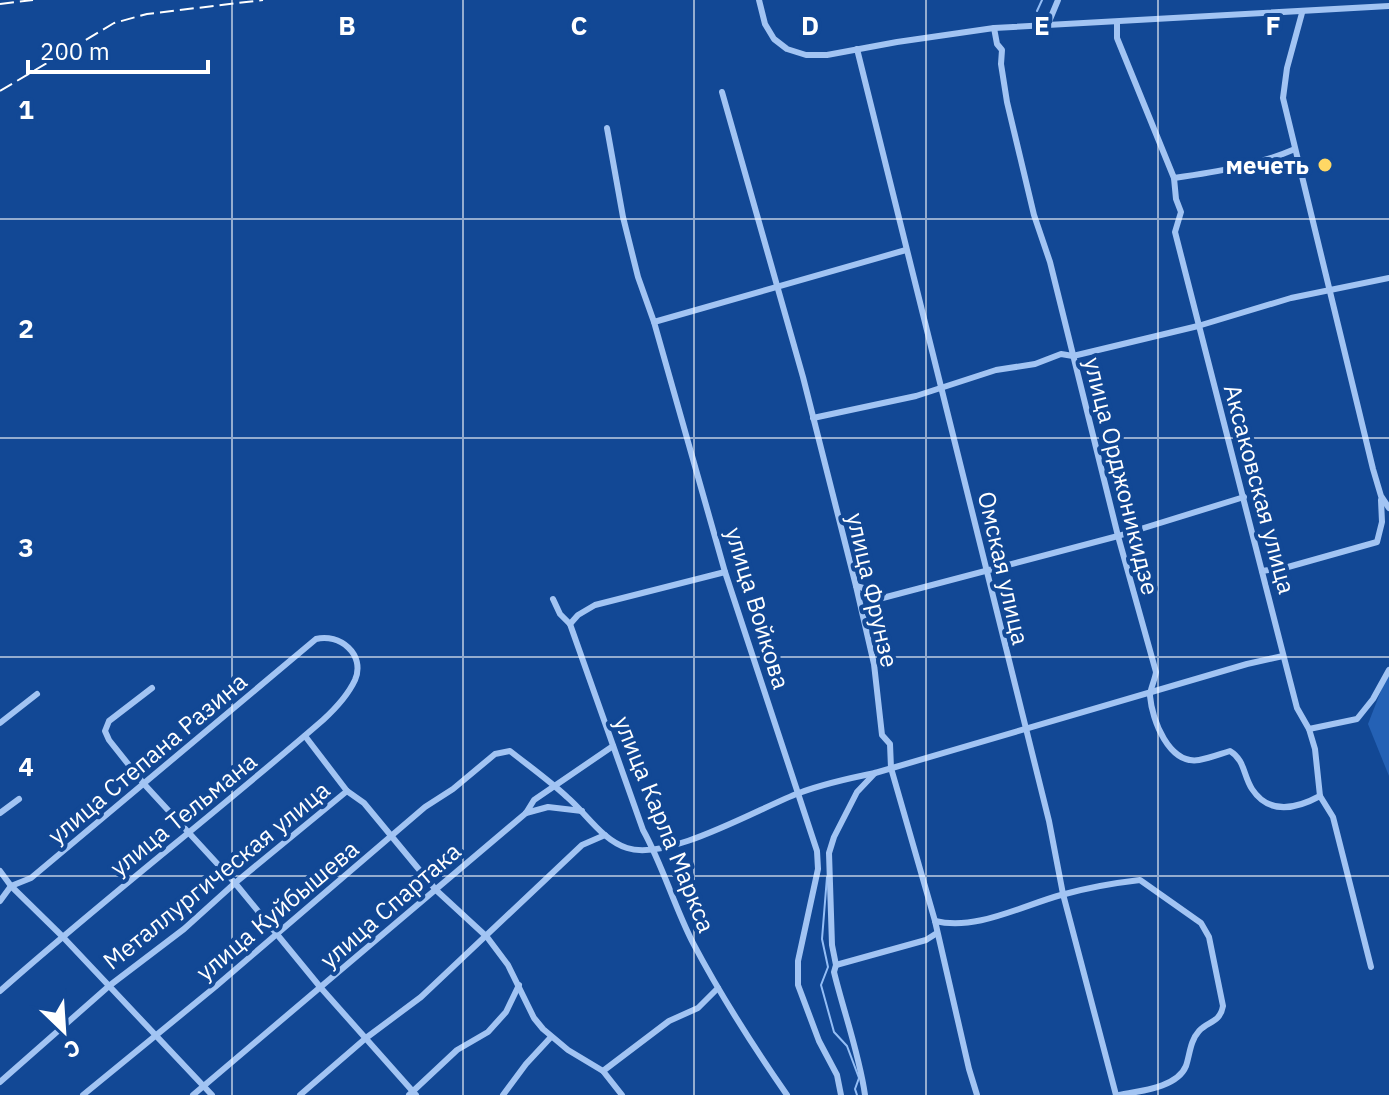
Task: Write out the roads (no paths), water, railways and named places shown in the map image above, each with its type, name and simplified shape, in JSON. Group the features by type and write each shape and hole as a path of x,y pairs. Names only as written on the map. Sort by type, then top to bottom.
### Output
{"street":[{"path":"759,0 765,24 774,39 787,49 806,55 827,55 994,28 1389,6"},
{"path":"1048,24 1058,0"},
{"path":"1262,571 1288,567 1377,542 1382,522 1381,496 1283,98 1287,68 1302,13"},
{"name":"Аксаковская улица","path":"1117,22 1117,38 1174,178 1181,212 1175,232 1198,326 1297,708 1309,729 1315,749 1320,796 1333,817 1371,967"},
{"name":"улица Орджоникидзе","path":"994,28 997,44 1002,50 1007,102 1034,215 1050,262 1118,536 1156,672 1149,693 1163,737 1177,755 1198,760 1230,751 1239,757 1252,788 1266,804 1277,808 1306,804 1320,796"},
{"name":"Омская улица","path":"857,49 1049,821 1063,894 1118,1095"},
{"name":"улица Фрунзе","path":"722,92 813,418 856,586 874,664 882,735 890,744 891,768 935,921 977,1095"},
{"name":"улица Войкова","path":"607,128 626,232 638,277 654,322 725,572 817,851 818,869 798,961 798,985 819,1041 837,1075 841,1095"},
{"path":"1174,178 1235,168 1275,158 1295,149"},
{"path":"654,322 906,250"},
{"path":"813,418 916,396 996,370 1035,364 1061,354 1073,356 1198,326 1329,289 1389,278"},
{"path":"1381,496 1389,508"},
{"path":"856,586 867,589 875,600 1118,536 1244,497"},
{"path":"570,624 595,605 725,572"},
{"name":"улица Карла Маркса","path":"553,599 560,614 570,624 643,830 679,913 749,1041 787,1095"},
{"name":"улица Тельмана","path":"0,991 339,705 357,670 349,648 337,638 327,636 316,639"},
{"name":"улица Степана Разина","path":"0,901 11,886 31,878 316,639"},
{"path":"554,787 605,835 624,848 639,851 653,849 723,829 799,793 1283,656"},
{"path":"1309,729 1357,719 1373,699 1389,670"},
{"path":"152,688 109,721 105,731 115,749 235,883 413,1094 457,1050 488,1032 506,1012 519,985"},
{"path":"0,723 37,694"},
{"path":"305,736 347,791 364,803 436,890 487,937 508,965 534,1018 551,1037 603,1071 622,1095"},
{"name":"улица Спартака","path":"193,1095 526,813 534,800 613,746"},
{"name":"улица Куйбышева","path":"83,1095 392,835 495,754 510,751 554,787"},
{"path":"865,1095 861,1067 834,972 829,853 857,792 875,773"},
{"name":"Металлургическая улица","path":"0,1082 109,986 184,929 347,791"},
{"path":"0,813 19,799"},
{"path":"526,813 548,807 582,811"},
{"path":"300,1095 366,1038 421,997 582,845 605,835"},
{"path":"0,871 212,1095"},
{"path":"935,921 950,925 967,923 1063,894 1140,880 1201,923 1209,937 1223,1006 1221,1014 1212,1024 1200,1029 1192,1041 1185,1069 1179,1078 1118,1095"},
{"path":"836,965 926,940 937,933"},
{"path":"603,1071 669,1021 698,1008 718,988"},
{"path":"503,1095 551,1037"}],"waterway":[{"path":"1037,11 1042,0"},
{"path":"827,877 822,939 828,967 821,985 834,1032 847,1046 859,1078 855,1089 857,1095"}],"railway":[{"path":"0,4 33,0"},
{"path":"0,91 114,23 147,14 263,0"}],"place":[{"name":"мечеть","path":"1325,165"}]}
